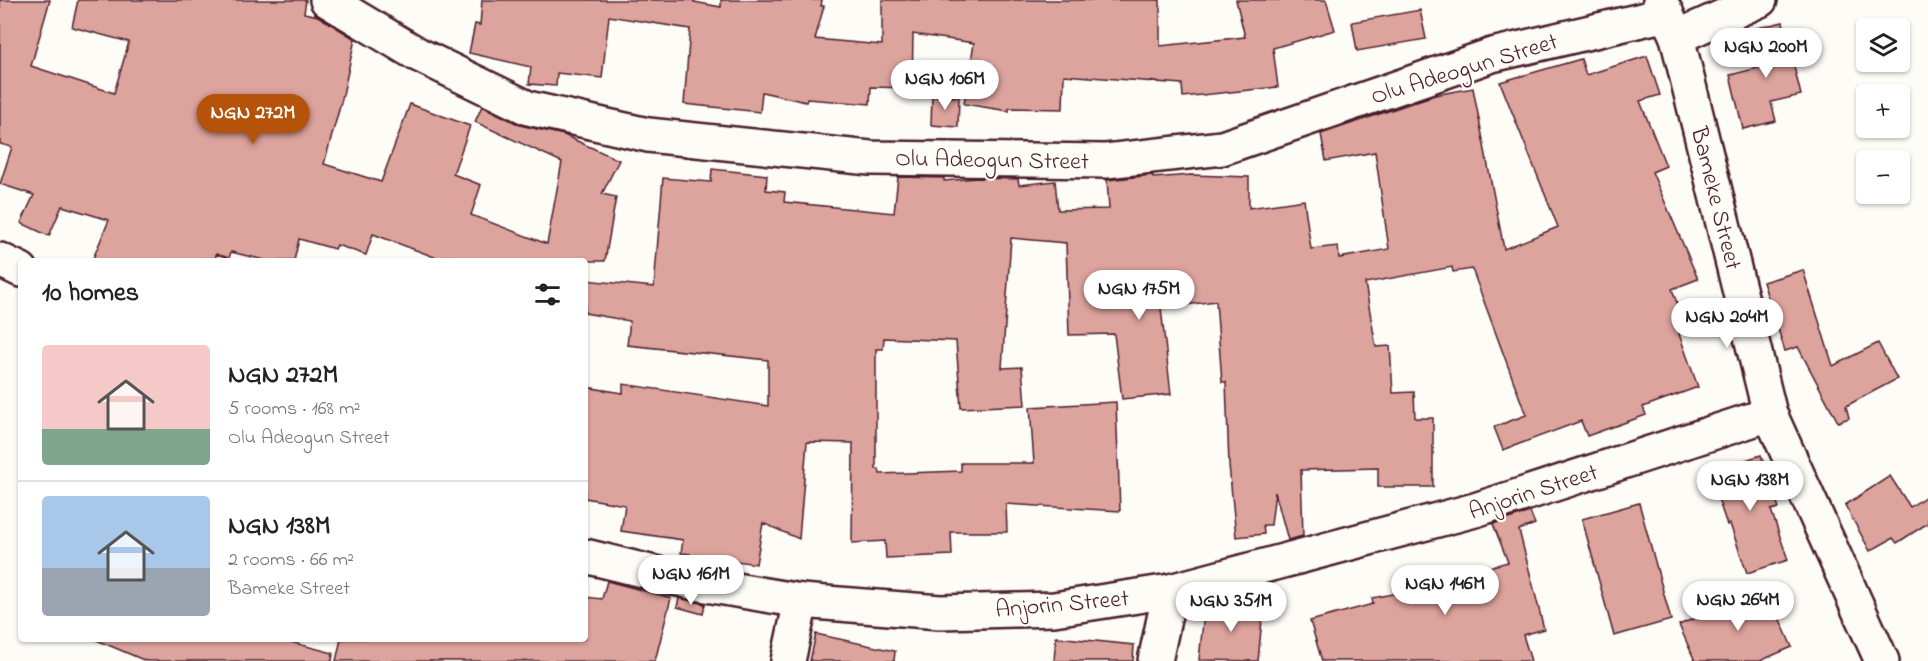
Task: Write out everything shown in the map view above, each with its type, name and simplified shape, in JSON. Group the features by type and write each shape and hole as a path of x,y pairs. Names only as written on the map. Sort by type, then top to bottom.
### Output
{"street":[{"name":"Olu Adeogun Street","path":"327,0 417,54 528,108 648,135 870,158 1106,161 1222,148 1492,55 1668,17 1760,0"},
{"name":"Bameke Street","path":"1668,17 1770,414 1882,661"},
{"path":"0,260 18,269"},
{"name":"Anjorin Street","path":"588,557 695,583 801,601 940,612 1054,609 1170,591 1475,510 1770,414"},
{"path":"1155,661 1170,591"},
{"path":"788,661 801,601"}],"building":[{"path":"0,0 50,0 31,66 114,93 129,42 72,27 78,0 306,0 304,13 318,16 355,39 342,99 324,164 381,182 410,104 470,126 453,174 481,185 471,215 547,244 562,162 475,122 482,106 520,125 564,135 619,160 602,194 616,197 605,261 588,261 588,258 437,258 373,234 366,255 337,245 335,249 299,239 295,258 256,258 231,252 229,258 216,254 215,258 93,258 109,220 62,206 49,236 21,223 34,195 0,184 12,147 0,144"},
{"path":"482,0 695,0 694,2 721,7 721,0 822,0 821,6 824,6 815,39 882,45 882,0 1160,0 1160,46 1245,37 1236,0 1326,0 1335,30 1273,48 1278,87 1183,97 1182,84 1064,75 1063,109 1009,108 1009,111 964,104 974,43 913,34 912,88 871,87 870,104 807,99 806,102 762,92 760,112 684,104 690,29 609,16 602,78 557,73 556,86 529,84 531,67 469,53 475,24 480,25"},
{"path":"1420,10 1426,39 1357,51 1352,22"},
{"path":"1783,22 1801,95 1771,102 1776,121 1743,129 1730,75 1766,66 1757,28"},
{"path":"1647,56 1660,95 1640,101 1666,166 1652,172 1698,279 1672,289 1687,331 1679,334 1698,387 1643,407 1646,415 1587,436 1581,421 1503,450 1494,427 1526,415 1472,269 1453,272 1452,267 1365,283 1376,347 1390,346 1393,393 1414,392 1415,418 1433,418 1433,487 1378,487 1378,468 1301,470 1303,536 1288,540 1275,492 1271,525 1263,525 1264,534 1236,537 1229,465 1226,382 1222,382 1216,301 1161,308 1171,394 1122,399 1114,334 1069,335 1066,243 1011,238 1002,368 1022,367 1025,405 961,408 956,341 884,338 883,349 876,349 876,469 879,469 880,474 961,471 961,463 1034,463 1030,407 1116,402 1120,511 1006,504 1007,532 951,532 952,555 886,558 885,541 852,543 853,443 807,442 799,539 763,523 756,564 717,558 715,567 688,562 690,554 681,553 683,540 621,531 625,505 588,499 588,387 623,393 623,384 768,406 768,360 627,345 630,321 588,314 588,280 654,287 663,178 711,182 712,169 767,175 766,190 785,192 784,202 894,213 898,177 944,178 944,181 977,178 1018,179 1019,185 1055,181 1058,210 1109,209 1107,180 1153,175 1153,178 1191,175 1249,177 1249,208 1304,200 1311,249 1338,246 1339,258 1389,249 1375,152 1326,161 1321,134 1435,95 1473,88 1504,249 1558,227 1500,82 1581,59 1586,75"},
{"path":"932,96 959,97 958,127 931,125"},
{"path":"1803,270 1833,366 1878,343 1897,379 1846,406 1849,418 1838,422 1798,347 1785,351 1763,282"},
{"path":"1761,455 1779,508 1771,510 1788,560 1747,573 1730,524 1727,525 1709,472"},
{"path":"1890,476 1910,507 1928,495 1928,523 1897,543 1893,538 1870,551 1845,505"},
{"path":"1639,503 1671,620 1614,636 1582,519"},
{"path":"1530,512 1535,524 1519,530 1544,629 1523,635 1531,661 1322,661 1310,621 1373,604 1372,598 1444,584 1443,579 1508,562 1493,524"},
{"path":"607,581 671,598 655,661 336,661 340,642 588,642 588,597 602,599"},
{"path":"1766,588 1792,647 1760,661 1695,661 1679,625"},
{"path":"679,598 705,604 703,614 677,607"},
{"path":"1205,603 1263,609 1258,661 1199,660"},
{"path":"816,634 895,651 894,661 810,661"},
{"path":"1056,637 1134,645 1133,661 1054,661"},
{"path":"101,642 291,642 333,653 332,661 146,661"}]}
